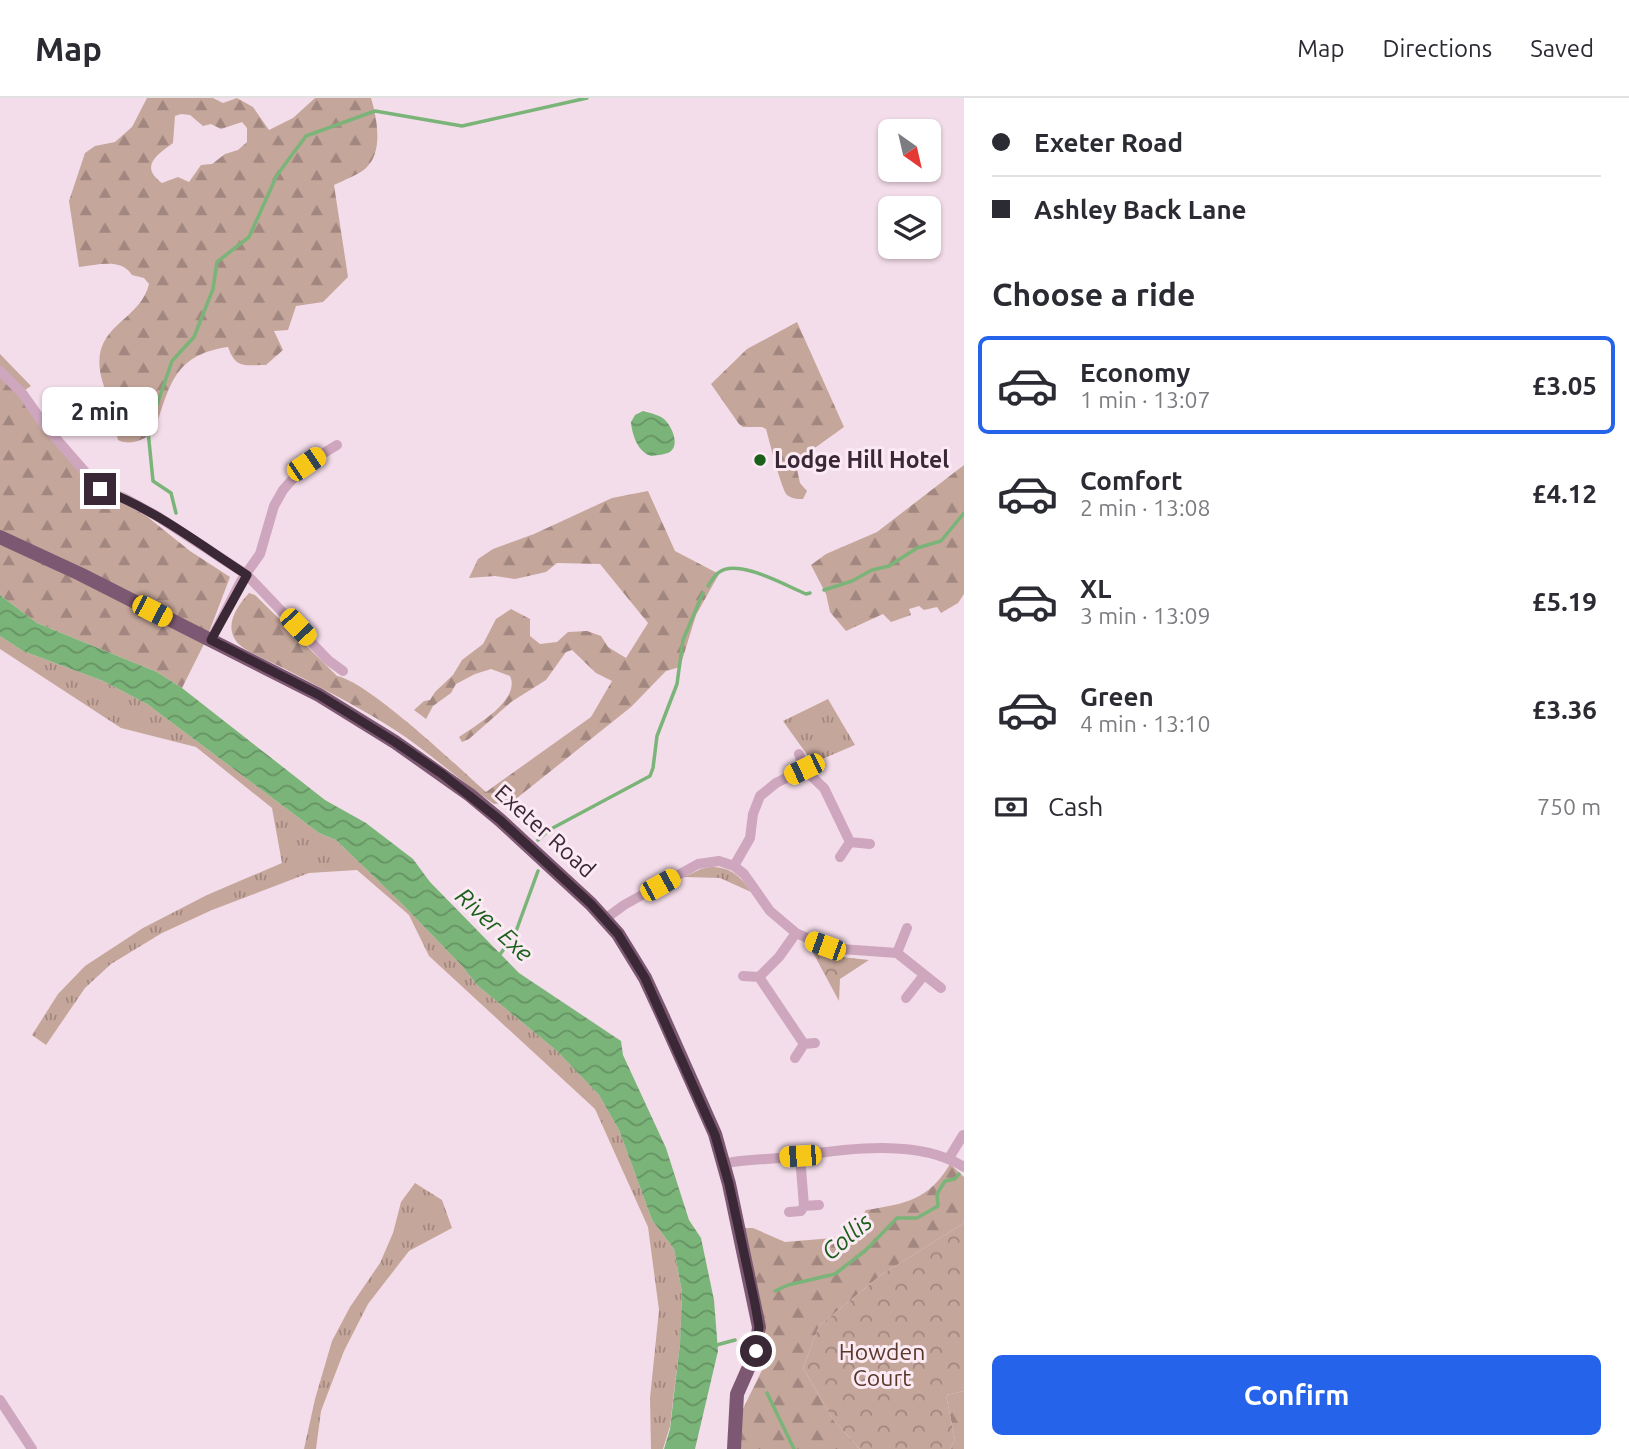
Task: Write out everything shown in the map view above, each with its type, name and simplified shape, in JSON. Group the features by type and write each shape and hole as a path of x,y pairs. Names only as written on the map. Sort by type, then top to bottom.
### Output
{"main road":[{"name":"Exeter Road","path":"0,537 319,695 395,742 442,774 500,820 618,934 645,978 715,1135 723,1164 757,1315 758,1338 737,1394 734,1449"}],"street":[{"path":"0,371 22,393 46,426 100,489 124,498 157,516 247,575 328,660 343,671"},
{"path":"211,640 260,554 271,515 283,490 306,464 337,444"},
{"path":"799,754 804,769 824,788 850,842"},
{"path":"734,866 750,838 753,814 760,796 776,783 804,769"},
{"path":"850,842 870,844"},
{"path":"840,857 850,842"},
{"path":"605,919 624,905 698,864 719,861 734,866 752,884 770,911 796,933 825,946 897,953 941,988"},
{"path":"897,953 907,928"},
{"path":"743,976 759,977 779,957 796,933"},
{"path":"906,998 924,975"},
{"path":"759,977 804,1044"},
{"path":"804,1044 815,1043"},
{"path":"795,1058 804,1044"},
{"path":"949,1158 963,1135"},
{"path":"723,1164 833,1150 894,1149 949,1158 964,1167"},
{"path":"800,1156 804,1206"},
{"path":"789,1212 801,1210 804,1206 819,1205"},
{"path":"0,1400 32,1449"}],"green space":[{"path":"147,98 213,98 223,103 237,98 253,107 269,130 293,118 315,98 371,98 377,145 371,162 365,169 334,185 348,277 323,302 296,306 288,330 274,331 283,350 266,365 242,364 234,359 228,347 209,351 184,366 169,389 153,434 127,442 118,440 118,413 106,394 99,362 108,336 136,308 149,284 144,278 132,275 122,266 115,264 79,267 69,201 85,153 95,146 115,142 132,127","holes":["190,115 203,126 211,124 221,129 242,122 247,128 247,142 212,164 201,165 189,182 178,177 162,183 152,171 153,161 173,143 175,116"]},
{"path":"797,322 844,427 798,460 796,465 800,483 807,491 803,499 787,495 766,429 743,427 739,424 711,384 747,349"},
{"path":"0,354 31,386 22,392 100,489 124,498 190,551 230,577 206,640 182,688 157,672 37,623 0,595"},
{"path":"964,465 964,594 958,603 941,613 937,607 924,610 919,606 909,609 911,615 891,622 883,614 846,631 830,612 826,594 811,565 826,554 877,532"},
{"path":"648,491 675,551 719,574 696,615 680,667 666,671 631,707 512,802 494,804 390,727 252,653 240,645 233,635 231,628 237,609 249,593 255,595 337,676 370,693 391,709 486,792 591,717 612,681 596,673 572,650 566,652 546,680 511,702 469,739 462,742 459,737 486,719 503,703 512,685 510,676 491,669 475,674 456,684 451,693 433,706 426,719 414,710 424,701 430,700 453,675 462,660 483,644 496,619 511,609 530,619 530,636 540,644 557,642 568,632 587,631 601,636 608,647 626,658 648,623 600,564 557,563 546,572 515,579 495,576 469,578 478,559 493,549 534,534 612,498"},
{"path":"0,636 23,651 103,681 147,704 319,833 336,840 401,903 478,986 557,1051 599,1095 619,1130 652,1220 674,1249 682,1292 680,1343 670,1426 663,1449 651,1449 650,1398 659,1310 648,1227 595,1109 429,956 409,915 357,870 309,873 212,910 162,933 111,964 85,988 46,1045 32,1035 58,994 85,966 143,928 207,895 282,863 272,808 196,747 121,728 0,649"},
{"path":"828,699 855,745 813,763 783,721"},
{"path":"711,867 734,874 751,892 720,878 684,877"},
{"path":"811,949 832,956 869,960 840,979 839,1001"},
{"path":"950,1164 964,1177 964,1223 881,1275 819,1326 803,1368 834,1421 860,1449 741,1449 740,1415 763,1368 766,1333 744,1228 753,1228 785,1242 833,1238 853,1229 866,1210 904,1202 924,1193 934,1186"},
{"path":"415,1183 442,1200 452,1228 409,1251 368,1304 344,1351 321,1411 316,1449 304,1449 332,1341 350,1307 380,1263 393,1233 401,1202"},
{"name":"Howden Court","path":"964,1223 964,1391 946,1395 955,1440 950,1449 860,1449 834,1421 803,1368 819,1326 881,1275"},
{"path":"964,1391 964,1449 950,1449 955,1440 946,1395"}],"water":[{"path":"643,411 662,418 669,425 675,443 670,452 651,456 639,447 631,422 635,415"},
{"path":"0,595 37,623 157,672 182,688 325,800 366,823 413,859 430,882 519,973 621,1041 623,1055 666,1148 689,1220 701,1238 714,1300 718,1351 695,1449 664,1449 670,1429 680,1343 682,1292 674,1249 652,1220 619,1130 599,1095 557,1051 478,986 401,903 336,840 319,833 147,704 103,681 23,651 0,636"}],"waterway":[{"path":"176,513 171,493 153,481 148,431 172,361 194,337 213,289 217,262 249,237 277,175 306,136 375,111 462,126 587,98"},
{"path":"824,590 852,581 872,570 889,566 917,548 941,541 964,513"},
{"path":"708,586 718,573 737,568 762,574 806,594 810,593"},
{"path":"538,840 549,830 650,776 657,736 677,684 683,640 703,593"},
{"name":"River Exe","path":"498,957 515,934 538,871"},
{"name":"Collis","path":"775,1291 788,1285 835,1274 866,1250 897,1218 917,1218 938,1206 937,1194 945,1181 955,1179 959,1174"},
{"path":"713,1346 735,1340"},
{"path":"767,1393 794,1449"}],"place":[{"name":"Lodge Hill Hotel","path":"760,460"}],"route":[{"path":"100,489 124,498 157,516 247,575 241,581 211,640 319,695 442,774 500,820 591,904 618,934 645,978 715,1135 729,1184 755,1304 759,1327 756,1351"}]}
